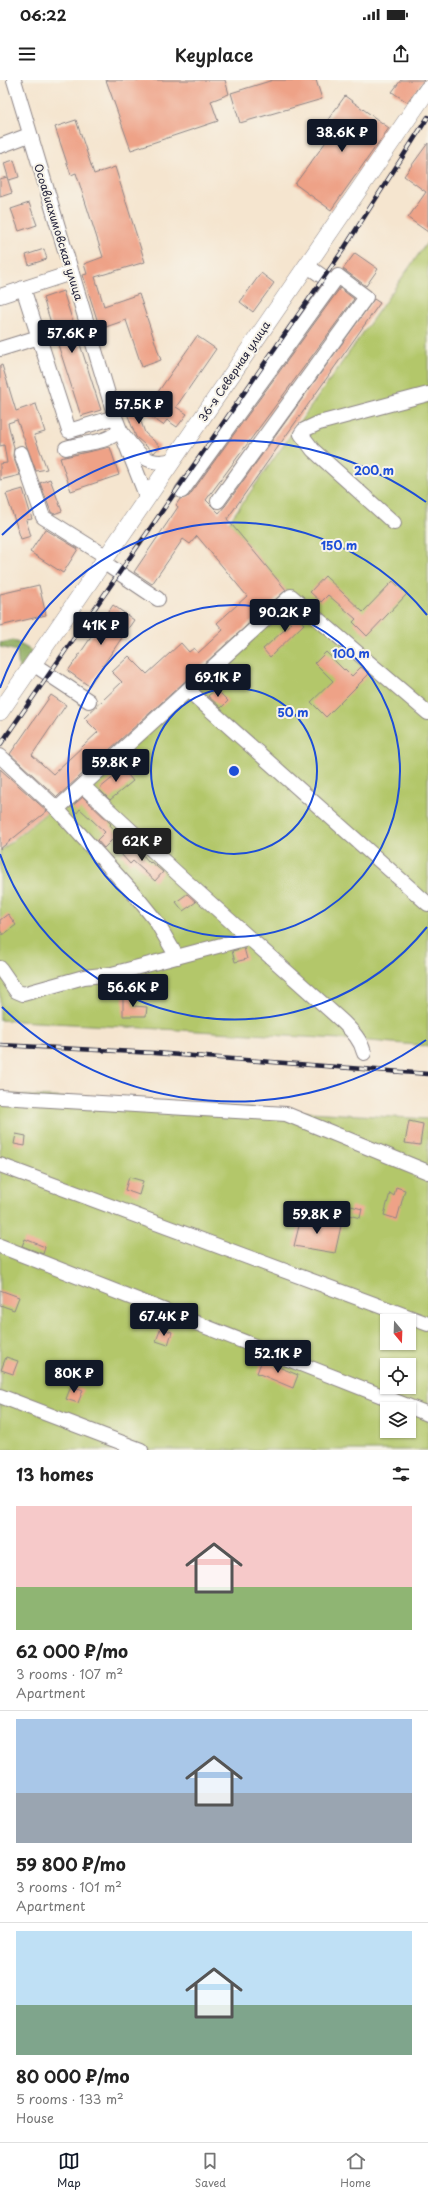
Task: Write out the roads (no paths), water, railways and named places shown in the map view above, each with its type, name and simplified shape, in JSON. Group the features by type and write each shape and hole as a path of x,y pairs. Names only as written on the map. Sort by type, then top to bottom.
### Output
{"main road":[{"name":"36-я Северная улица","path":"0,712 428,89"}],"street":[{"name":"Осоавиахимовская улица","path":"14,80 29,135 115,416 147,498"},
{"path":"0,146 29,135"},
{"path":"306,265 332,284"},
{"path":"0,296 71,273"},
{"path":"182,490 338,276 366,297 218,501"},
{"path":"23,288 69,431 115,416"},
{"path":"0,349 39,337"},
{"path":"394,523 313,450 301,434 304,430 319,423 428,394"},
{"name":"Осоавиахимовская улица","path":"120,430 130,444 141,455 152,462 164,463 174,459"},
{"path":"66,448 98,443 112,437 120,430"},
{"path":"21,453 43,517 158,599"},
{"path":"57,810 291,596 428,713"},
{"path":"33,664 89,701"},
{"path":"188,690 428,904"},
{"path":"0,756 57,810 136,896 156,921 177,957"},
{"path":"83,786 248,938 351,1030 362,1044 364,1053"},
{"path":"0,968 16,991 23,994 84,977 112,974 248,938"},
{"path":"0,1097 286,1114 428,1172"},
{"path":"0,1165 428,1324"},
{"path":"0,1246 428,1414"},
{"path":"0,1396 141,1450"}],"railway":[{"path":"0,745 343,250 428,117"},
{"path":"0,1045 155,1053 428,1074"}]}
